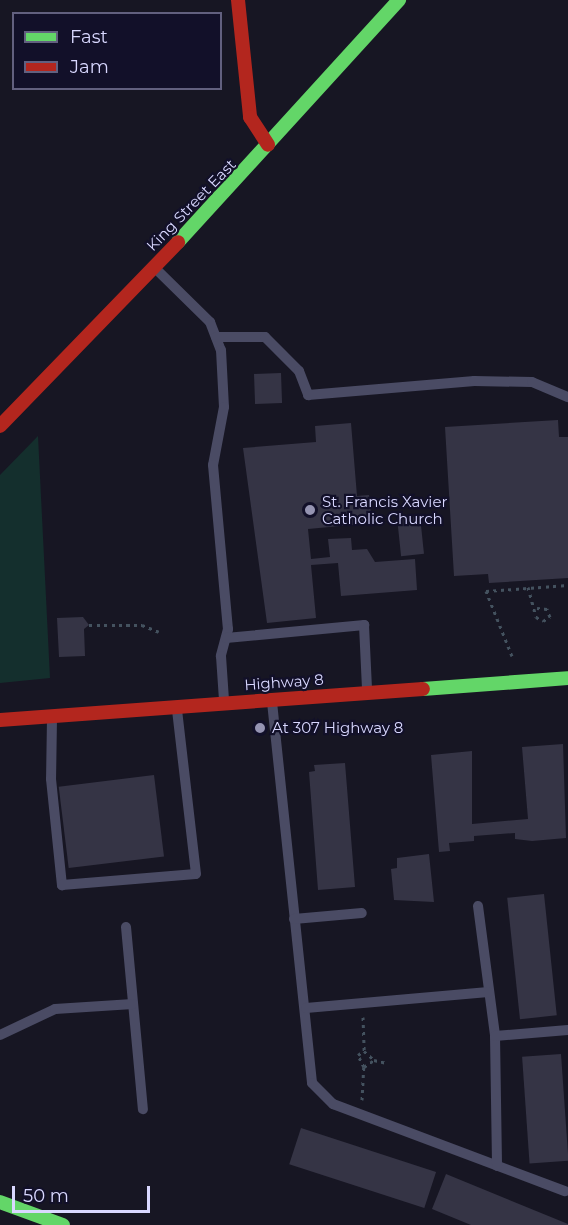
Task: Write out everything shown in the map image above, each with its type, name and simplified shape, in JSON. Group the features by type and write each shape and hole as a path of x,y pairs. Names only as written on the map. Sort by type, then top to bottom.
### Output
{"main road":[{"path":"238,0 250,117 268,146"},
{"name":"King Street East","path":"0,426 268,146 399,0"},
{"name":"Highway 8","path":"1,723 272,699 568,678"},
{"path":"0,1202 63,1225"}],"lane":[{"path":"153,267 210,322 216,337 224,407 213,465 226,638 220,656 225,703"},
{"path":"216,337 265,337 299,371 308,395 474,381 532,382 568,398"},
{"path":"226,638 364,625 368,692"},
{"path":"272,699 294,919 306,1008 312,1083 333,1104 565,1191"},
{"path":"52,718 51,779 62,885 196,874 176,707"},
{"path":"478,906 495,1036 497,1166"},
{"path":"294,919 362,914"},
{"path":"126,927 143,1109"},
{"path":"306,1008 488,992"},
{"path":"0,1035 55,1009 133,1004"},
{"path":"495,1036 568,1030"}],"path":[{"path":"518,682 486,591 568,585"},
{"path":"528,587 537,608 539,620 550,617 547,609 537,608"},
{"path":"89,626 142,625 159,632"},
{"path":"362,1003 364,1052 357,1061 364,1067"},
{"path":"364,1052 374,1060 387,1063"},
{"path":"364,1067 374,1060"},
{"path":"360,1115 364,1067"}],"green space":[{"path":"38,436 50,678 0,683 0,475"}],"building":[{"path":"281,373 282,403 255,404 254,374"},
{"path":"558,420 559,437 568,437 568,578 489,583 488,574 454,576 445,427"},
{"name":"St. Francis Xavier Catholic Church","path":"351,423 357,496 369,495 372,523 308,529 311,559 330,557 328,539 351,538 352,550 367,549 375,562 415,559 417,590 341,596 338,563 311,565 316,618 267,623 243,448 316,442 315,426"},
{"path":"420,516 424,554 401,556 397,518"},
{"path":"83,617 89,625 84,629 85,656 59,657 57,618"},
{"path":"563,744 566,838 532,841 515,839 515,833 474,836 474,841 449,843 450,851 439,852 431,755 472,751 472,824 528,819 522,747"},
{"path":"345,763 355,887 318,890 309,772 315,771 314,765"},
{"path":"154,775 164,856 69,868 59,787"},
{"path":"429,854 434,902 394,900 391,869 397,868 397,858"},
{"path":"544,894 557,1015 520,1019 507,898"},
{"path":"561,1054 568,1161 530,1163 522,1057"},
{"path":"301,1128 436,1172 424,1208 289,1164"},
{"path":"446,1174 568,1225 471,1225 432,1209"}],"traffic: fast":[{"path":"178,242 399,0"},
{"path":"423,689 568,678"},
{"path":"0,1202 63,1225"}],"traffic: jam":[{"path":"238,0 250,117 268,145"},
{"path":"0,426 178,242"},
{"path":"0,720 423,689"}],"place":[{"name":"St. Francis Xavier Catholic Church","path":"310,510"},
{"name":"At 307 Highway 8","path":"260,728"}]}
